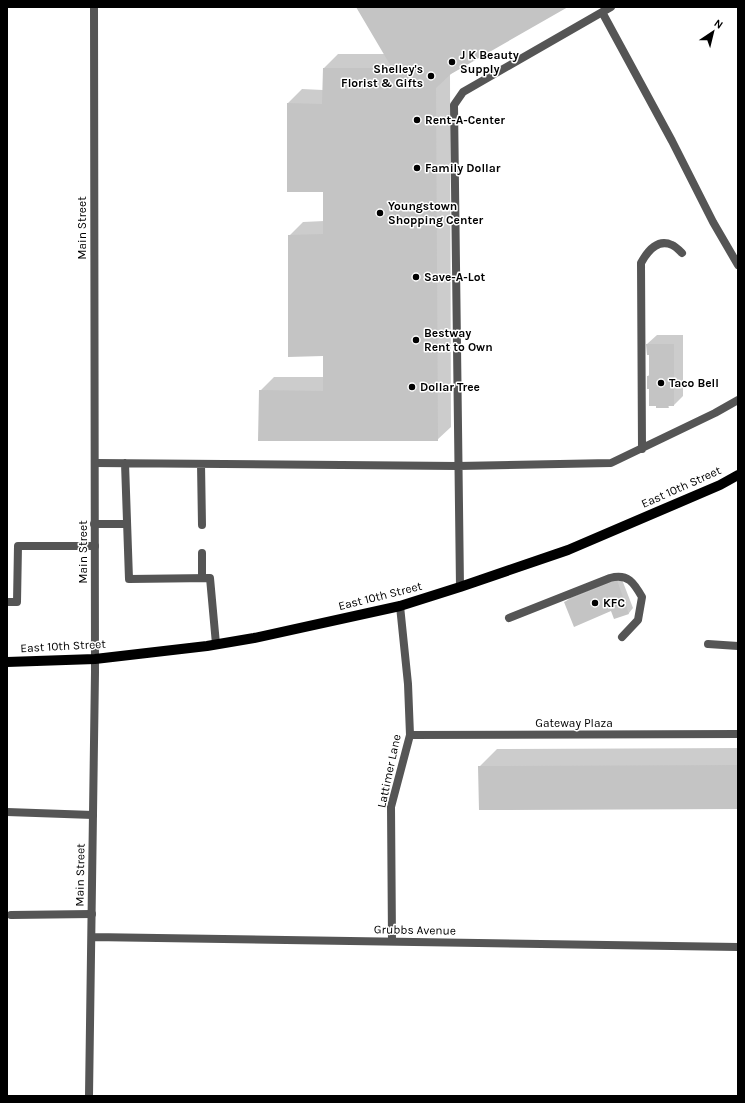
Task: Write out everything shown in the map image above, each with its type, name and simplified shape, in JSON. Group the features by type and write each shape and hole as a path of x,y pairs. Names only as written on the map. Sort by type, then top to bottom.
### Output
{"main road":[{"name":"East 10th Street","path":"7,662 95,659 175,650 254,638 400,606 460,588 568,550 714,488 738,475"}],"street":[{"name":"Main Street","path":"89,1096 95,659 94,7"},
{"path":"460,588 454,105 463,92 611,7"},
{"path":"602,12 672,141 713,222 738,265"},
{"path":"642,449 641,263 648,250 656,245 672,245 682,253"},
{"path":"95,463 458,466 611,463 715,413 738,400"},
{"path":"125,463 129,579 210,578 216,644"},
{"path":"201,464 202,525"},
{"path":"94,524 127,524"},
{"path":"7,602 17,602 18,546 95,546"},
{"path":"202,553 202,577"},
{"path":"509,618 610,578 625,576 630,580 642,597 638,620 622,637"},
{"name":"Lattimer Lane","path":"392,942 391,807 410,736 408,684 400,606"},
{"path":"708,644 738,646"},
{"name":"Gateway Plaza","path":"410,736 738,734"},
{"path":"7,812 93,815"},
{"path":"11,915 92,914"},
{"name":"Grubbs Avenue","path":"92,936 738,947"}],"building":[{"name":"Youngstown Shopping Center","path":"356,7 568,7 451,74 436,88 438,441 258,441 259,390 323,391 323,356 288,357 288,235 323,234 323,192 287,192 287,103 322,104 323,68 392,68"},
{"name":"Taco Bell","path":"646,344 674,344 674,406 668,406 669,408 656,408 656,406 649,406 647,376 649,376 649,355 647,355"},
{"name":"KFC","path":"617,580 629,614 614,619 611,611 574,627 564,602"},
{"path":"738,765 738,809 479,810 478,766"}],"place":[{"name":"J K Beauty Supply","path":"452,62"},
{"name":"Shelley's Florist & Gifts","path":"431,76"},
{"name":"Rent-A-Center","path":"417,120"},
{"name":"Family Dollar","path":"417,168"},
{"name":"Youngstown Shopping Center","path":"380,213"},
{"name":"Save-A-Lot","path":"416,277"},
{"name":"Bestway Rent to Own","path":"416,340"},
{"name":"Taco Bell","path":"661,383"},
{"name":"Dollar Tree","path":"412,387"},
{"name":"KFC","path":"595,603"}]}
